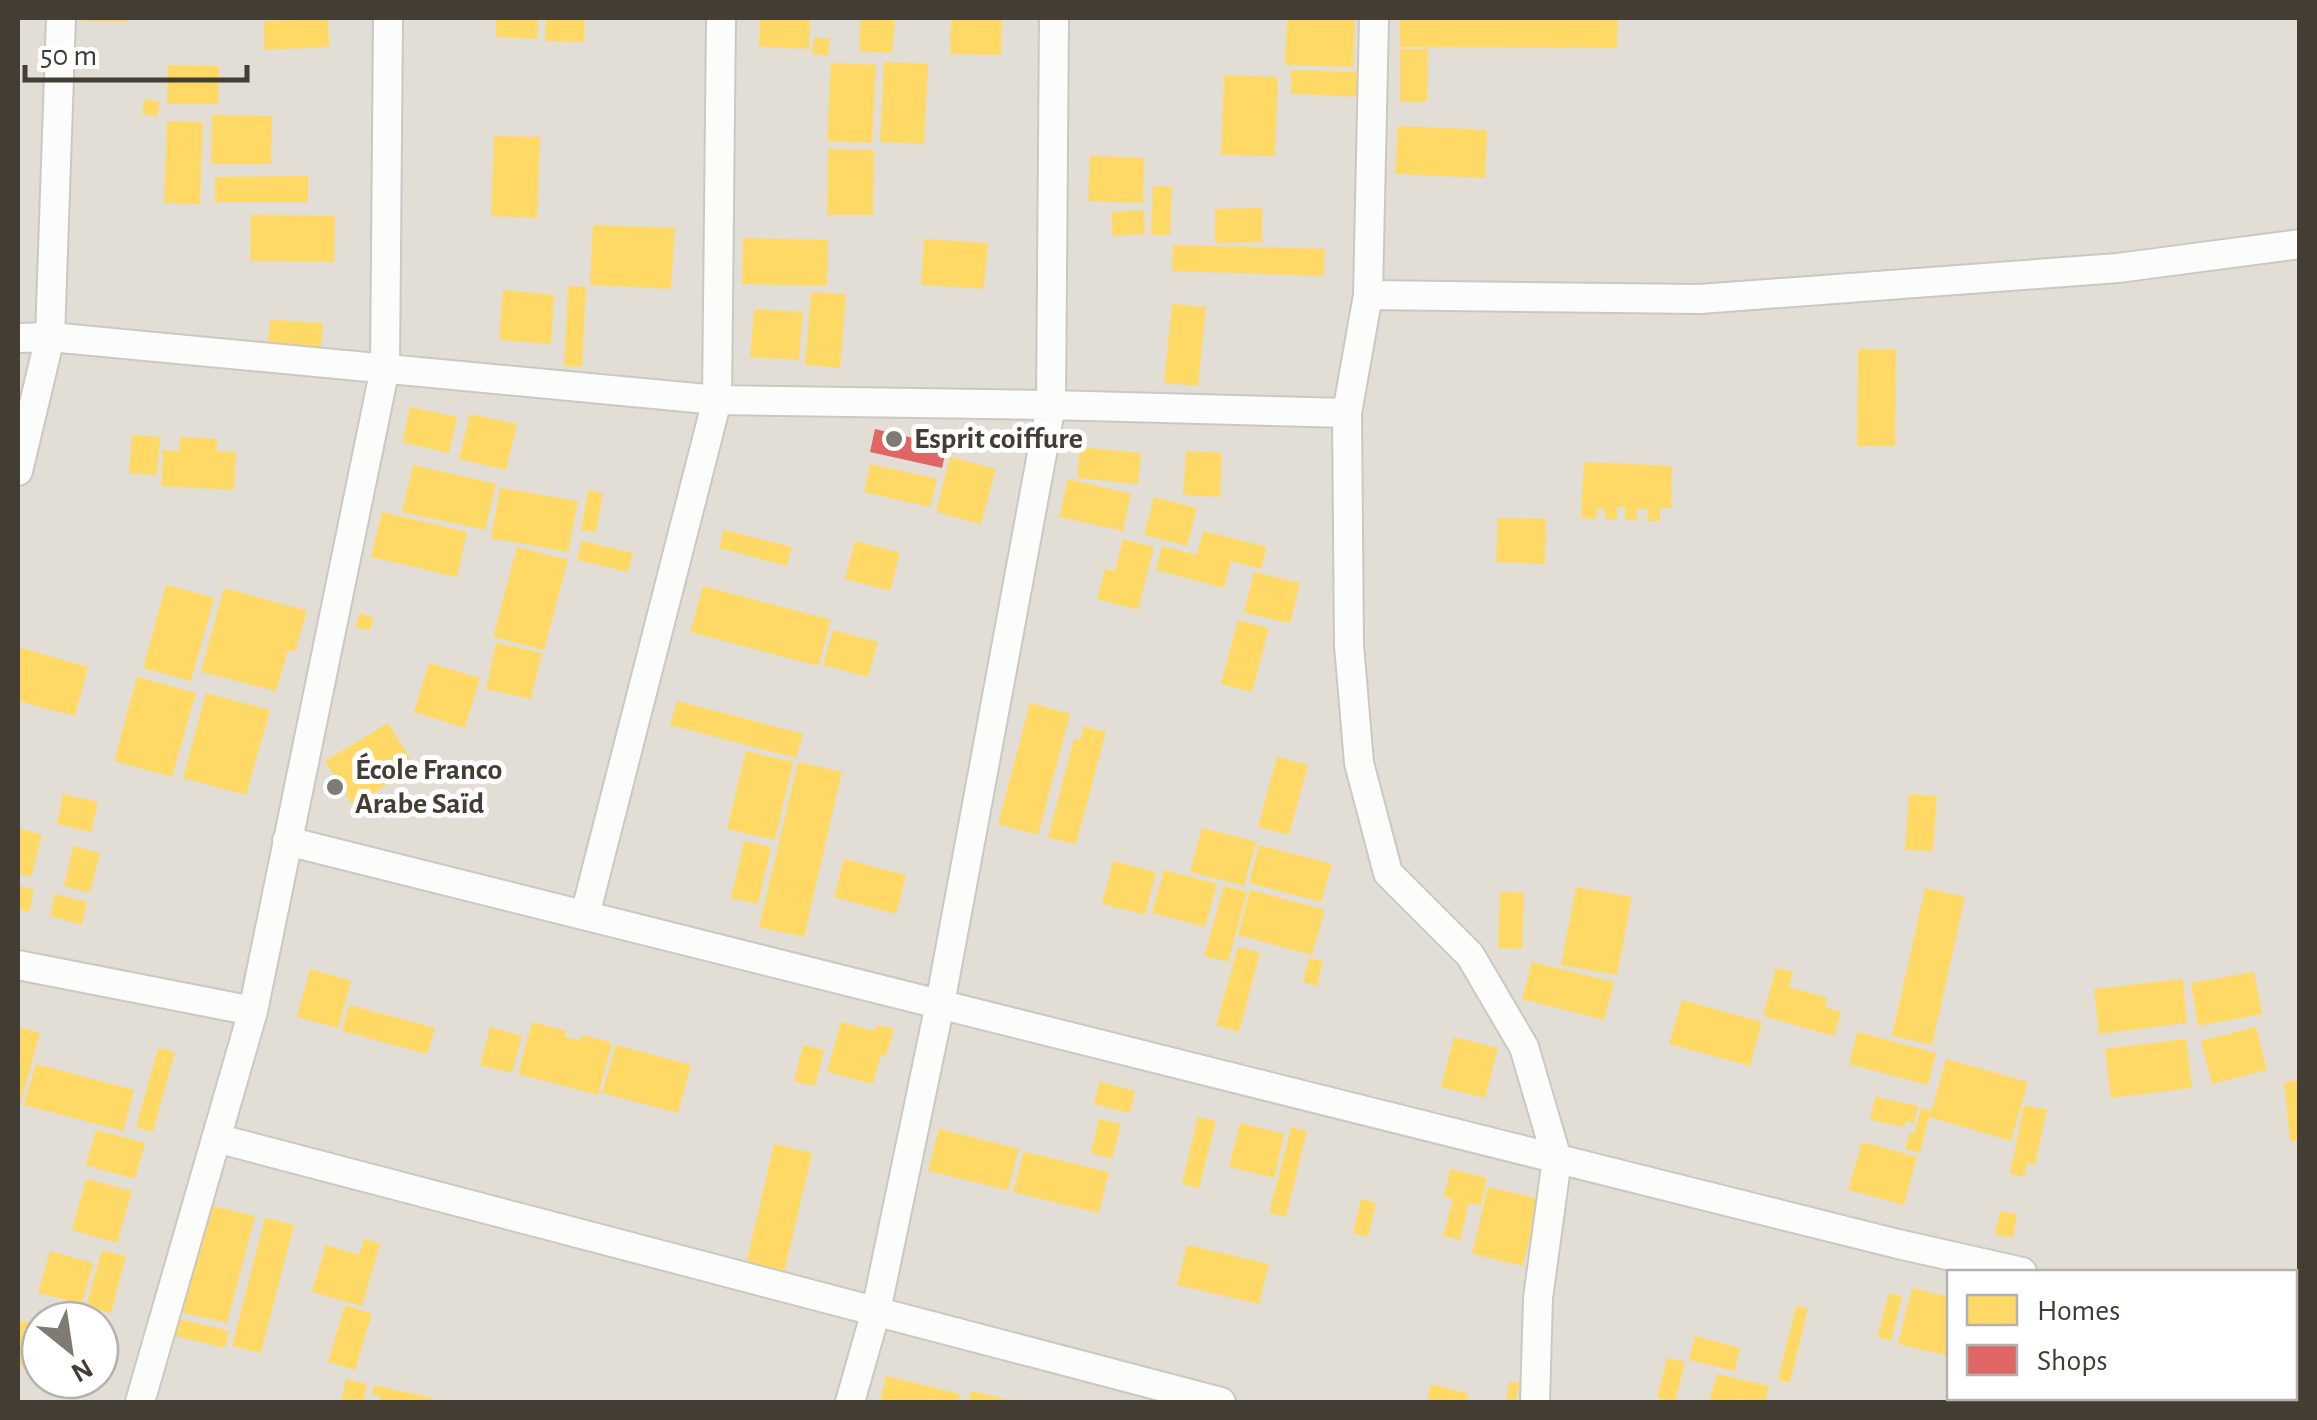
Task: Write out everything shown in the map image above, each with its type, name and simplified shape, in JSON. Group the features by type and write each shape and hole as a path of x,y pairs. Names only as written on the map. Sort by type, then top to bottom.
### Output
{"street":[{"path":"18,471 50,336 61,18"},
{"path":"140,1402 252,1012 385,368 388,18"},
{"path":"585,915 717,400 721,18"},
{"path":"850,1402 876,1311 940,1004 1051,404 1054,18"},
{"path":"1374,18 1368,295 1347,412 1349,645 1359,763 1388,873 1470,955 1524,1048 1557,1158 1538,1298 1536,1402"},
{"path":"1368,295 1700,299 2118,268 2300,244"},
{"path":"18,313 50,336"},
{"path":"18,338 50,336 717,400 1347,412"},
{"path":"287,841 2014,1270"},
{"path":"18,965 252,1012"},
{"path":"216,1138 1221,1402"}],"shaded area":[{"path":"18,18 2299,18 2299,1402 18,1402"}],"building: Homes":[{"path":"126,18 126,22 82,21"},
{"path":"496,18 538,18 537,39 496,37"},
{"path":"546,18 585,18 584,42 545,41"},
{"path":"760,18 810,18 809,49 759,47"},
{"path":"861,18 895,18 892,53 859,51"},
{"path":"951,18 1002,18 1001,55 950,54"},
{"path":"1287,18 1355,18 1353,67 1285,65"},
{"path":"1400,18 1618,18 1617,48 1400,47"},
{"path":"328,19 329,47 264,50 264,21"},
{"path":"814,37 830,39 828,56 812,54"},
{"path":"1400,49 1428,49 1427,102 1400,102"},
{"path":"884,62 928,64 924,144 880,142"},
{"path":"831,63 876,65 872,143 827,141"},
{"path":"168,65 219,66 218,104 167,104"},
{"path":"1291,70 1365,72 1364,97 1291,94"},
{"path":"1224,75 1278,77 1275,156 1221,155"},
{"path":"145,99 160,102 157,117 142,114"},
{"path":"212,115 272,116 271,164 211,164"},
{"path":"167,121 203,122 200,204 164,203"},
{"path":"1398,126 1487,130 1485,178 1395,174"},
{"path":"494,136 540,137 537,218 491,216"},
{"path":"828,149 874,150 873,215 827,215"},
{"path":"1090,156 1144,158 1143,203 1088,201"},
{"path":"308,176 308,202 215,202 215,177"},
{"path":"1153,186 1172,187 1170,235 1151,235"},
{"path":"1262,208 1262,242 1215,243 1215,209"},
{"path":"1144,210 1145,234 1113,236 1111,212"},
{"path":"251,215 335,216 334,262 250,261"},
{"path":"593,225 675,228 671,289 590,285"},
{"path":"743,238 828,240 827,286 742,284"},
{"path":"924,239 988,243 984,289 921,285"},
{"path":"1173,245 1325,249 1323,276 1172,271"},
{"path":"568,286 586,287 582,367 564,366"},
{"path":"503,290 554,295 551,344 499,340"},
{"path":"811,292 846,294 840,368 805,365"},
{"path":"1172,304 1206,307 1198,386 1164,383"},
{"path":"754,309 803,312 799,360 750,357"},
{"path":"270,320 323,323 321,349 268,345"},
{"path":"1858,349 1896,349 1895,446 1857,446"},
{"path":"410,407 457,417 449,453 402,442"},
{"path":"470,414 517,424 506,470 459,459"},
{"path":"132,435 160,437 157,475 129,473"},
{"path":"180,437 217,439 217,451 236,452 234,490 161,486 163,450 179,451"},
{"path":"1080,447 1141,453 1138,484 1077,478"},
{"path":"1186,451 1222,453 1220,497 1183,495"},
{"path":"950,457 996,469 981,524 936,512"},
{"path":"1584,462 1672,466 1671,508 1660,508 1660,521 1647,521 1648,509 1637,509 1637,520 1625,520 1625,507 1617,507 1617,520 1605,519 1605,509 1597,509 1596,519 1581,518"},
{"path":"870,464 937,479 930,507 864,492"},
{"path":"413,465 496,484 485,530 402,512"},
{"path":"1068,479 1131,494 1123,531 1059,517"},
{"path":"500,488 578,501 568,552 491,538"},
{"path":"588,490 603,493 596,532 581,530"},
{"path":"1154,497 1197,508 1187,546 1144,535"},
{"path":"382,512 467,532 457,577 371,557"},
{"path":"1498,518 1546,519 1545,564 1496,562"},
{"path":"724,530 792,547 787,566 719,548"},
{"path":"1203,531 1267,547 1261,569 1231,561 1224,588 1156,570 1162,546 1197,555"},
{"path":"1123,539 1154,547 1138,610 1097,599 1105,569 1115,571"},
{"path":"582,541 633,553 628,572 577,560"},
{"path":"855,541 900,553 890,591 845,579"},
{"path":"517,547 568,560 544,650 493,637"},
{"path":"1254,572 1300,583 1290,623 1244,613"},
{"path":"166,585 214,598 191,681 143,668"},
{"path":"703,586 831,620 818,666 690,632"},
{"path":"224,588 307,611 295,652 288,650 276,691 201,672"},
{"path":"360,613 374,618 369,631 355,627"},
{"path":"1238,620 1269,628 1252,692 1221,684"},
{"path":"833,630 878,642 868,677 823,665"},
{"path":"496,643 542,653 531,699 486,689"},
{"path":"18,647 88,667 75,716 18,701"},
{"path":"429,663 480,678 465,728 414,712"},
{"path":"137,677 196,693 172,777 114,761"},
{"path":"206,693 270,710 246,795 183,778"},
{"path":"677,701 803,734 796,758 670,725"},
{"path":"1030,703 1070,714 1038,835 998,824"},
{"path":"388,723 415,767 353,806 325,761"},
{"path":"1084,726 1106,732 1076,844 1048,838 1074,739 1080,740"},
{"path":"746,751 793,762 775,840 727,829"},
{"path":"1277,757 1308,765 1289,835 1258,827"},
{"path":"798,762 842,772 804,937 759,927"},
{"path":"63,794 98,802 91,832 57,824"},
{"path":"1909,794 1937,796 1933,851 1905,850"},
{"path":"18,828 42,835 31,877 18,873"},
{"path":"1202,828 1256,842 1244,886 1190,872"},
{"path":"744,841 771,847 758,904 731,898"},
{"path":"1259,845 1332,864 1321,902 1249,883"},
{"path":"73,846 100,853 90,893 64,886"},
{"path":"844,859 906,875 896,914 834,897"},
{"path":"1113,861 1156,872 1145,915 1102,904"},
{"path":"1164,870 1217,884 1205,927 1152,913"},
{"path":"18,885 34,890 29,912 18,909"},
{"path":"1224,886 1247,892 1228,962 1204,956"},
{"path":"1576,887 1632,897 1617,975 1561,965"},
{"path":"1925,888 1965,897 1932,1045 1892,1036"},
{"path":"1250,890 1325,910 1312,955 1238,935"},
{"path":"1500,892 1524,893 1522,949 1498,948"},
{"path":"55,894 87,902 82,925 50,916"},
{"path":"1238,947 1260,953 1239,1032 1216,1025"},
{"path":"1309,958 1323,961 1317,986 1303,982"},
{"path":"1532,962 1614,982 1604,1020 1522,999"},
{"path":"1776,968 1793,972 1789,987 1827,998 1825,1007 1841,1012 1834,1036 1763,1016"},
{"path":"310,969 351,981 338,1028 297,1017"},
{"path":"2254,972 2262,1014 2198,1026 2191,983"},
{"path":"2183,979 2187,1023 2099,1034 2094,989"},
{"path":"1682,1000 1762,1022 1750,1066 1669,1044"},
{"path":"349,1005 435,1028 427,1054 342,1031"},
{"path":"532,1022 566,1031 565,1037 580,1041 582,1035 612,1043 598,1095 518,1074"},
{"path":"841,1022 875,1031 877,1025 894,1029 873,1084 827,1072"},
{"path":"18,1027 40,1033 19,1108 18,1108"},
{"path":"490,1027 522,1036 512,1073 480,1065"},
{"path":"2256,1027 2267,1070 2212,1084 2201,1041"},
{"path":"1857,1032 1936,1053 1928,1085 1849,1064"},
{"path":"1454,1037 1498,1048 1485,1098 1441,1087"},
{"path":"2186,1039 2192,1088 2111,1098 2105,1049"},
{"path":"616,1045 691,1065 678,1113 602,1093"},
{"path":"803,1045 824,1050 815,1086 794,1081"},
{"path":"158,1048 175,1052 153,1132 136,1127"},
{"path":"1946,1059 2028,1082 2011,1141 1929,1117 1920,1153 1905,1149 1921,1108 1932,1110"},
{"path":"36,1064 134,1090 123,1131 24,1105"},
{"path":"2300,1080 2300,1140 2290,1141 2284,1082"},
{"path":"1100,1082 1135,1091 1130,1113 1094,1104"},
{"path":"1875,1097 1918,1106 1914,1123 1906,1121 1904,1127 1870,1120"},
{"path":"2024,1105 2047,1110 2035,1165 2027,1163 2024,1177 2010,1174"},
{"path":"1198,1117 1216,1121 1199,1188 1182,1184"},
{"path":"1099,1119 1121,1124 1112,1159 1091,1153"},
{"path":"1240,1123 1284,1134 1274,1178 1229,1167"},
{"path":"1291,1127 1307,1131 1286,1217 1269,1213"},
{"path":"939,1129 1019,1149 1008,1190 928,1171"},
{"path":"96,1130 145,1143 135,1179 86,1165"},
{"path":"1862,1142 1917,1157 1904,1205 1848,1190"},
{"path":"774,1144 812,1153 783,1278 745,1269"},
{"path":"1024,1152 1109,1172 1099,1213 1013,1192"},
{"path":"1450,1169 1487,1178 1481,1206 1469,1203 1460,1240 1443,1236 1453,1199 1444,1197"},
{"path":"86,1179 132,1191 117,1243 72,1230"},
{"path":"1488,1187 1539,1199 1523,1266 1472,1254"},
{"path":"1361,1199 1376,1203 1368,1237 1353,1233"},
{"path":"208,1205 255,1216 227,1323 181,1312"},
{"path":"2000,1211 2017,1214 2013,1238 1995,1234"},
{"path":"265,1218 294,1225 261,1353 232,1346"},
{"path":"364,1239 380,1244 362,1306 312,1292 326,1245 359,1255"},
{"path":"1187,1245 1269,1264 1259,1304 1177,1285"},
{"path":"102,1250 126,1256 114,1300 88,1300"},
{"path":"50,1251 93,1263 83,1300 38,1293"},
{"path":"1912,1288 1947,1296 1947,1355 1898,1344"},
{"path":"1889,1293 1902,1296 1891,1341 1877,1337"},
{"path":"345,1305 372,1314 355,1370 328,1362"},
{"path":"1796,1306 1808,1309 1790,1383 1778,1380"},
{"path":"175,1318 229,1331 225,1348 171,1335"},
{"path":"18,1321 20,1365 18,1365"},
{"path":"1695,1336 1740,1348 1735,1371 1689,1360"},
{"path":"1667,1358 1685,1362 1675,1402 1657,1398"},
{"path":"1717,1374 1769,1386 1765,1402 1709,1402"},
{"path":"886,1376 960,1394 958,1402 880,1402"},
{"path":"346,1379 367,1384 363,1402 341,1402"},
{"path":"1510,1381 1520,1384 1516,1401 1506,1398"},
{"path":"1431,1384 1469,1394 1466,1402 1427,1402"},
{"path":"374,1385 432,1398 431,1402 379,1402 380,1396 372,1394"},
{"path":"971,1391 1015,1401 1015,1402 968,1402"},
{"path":"1956,1400 2035,1401 1955,1402"}],"building: Shops":[{"path":"875,429 947,446 942,468 870,452"}],"place":[{"name":"Esprit coiffure","path":"894,439"},
{"name":"École Franco Arabe Saïd","path":"335,787"}]}
